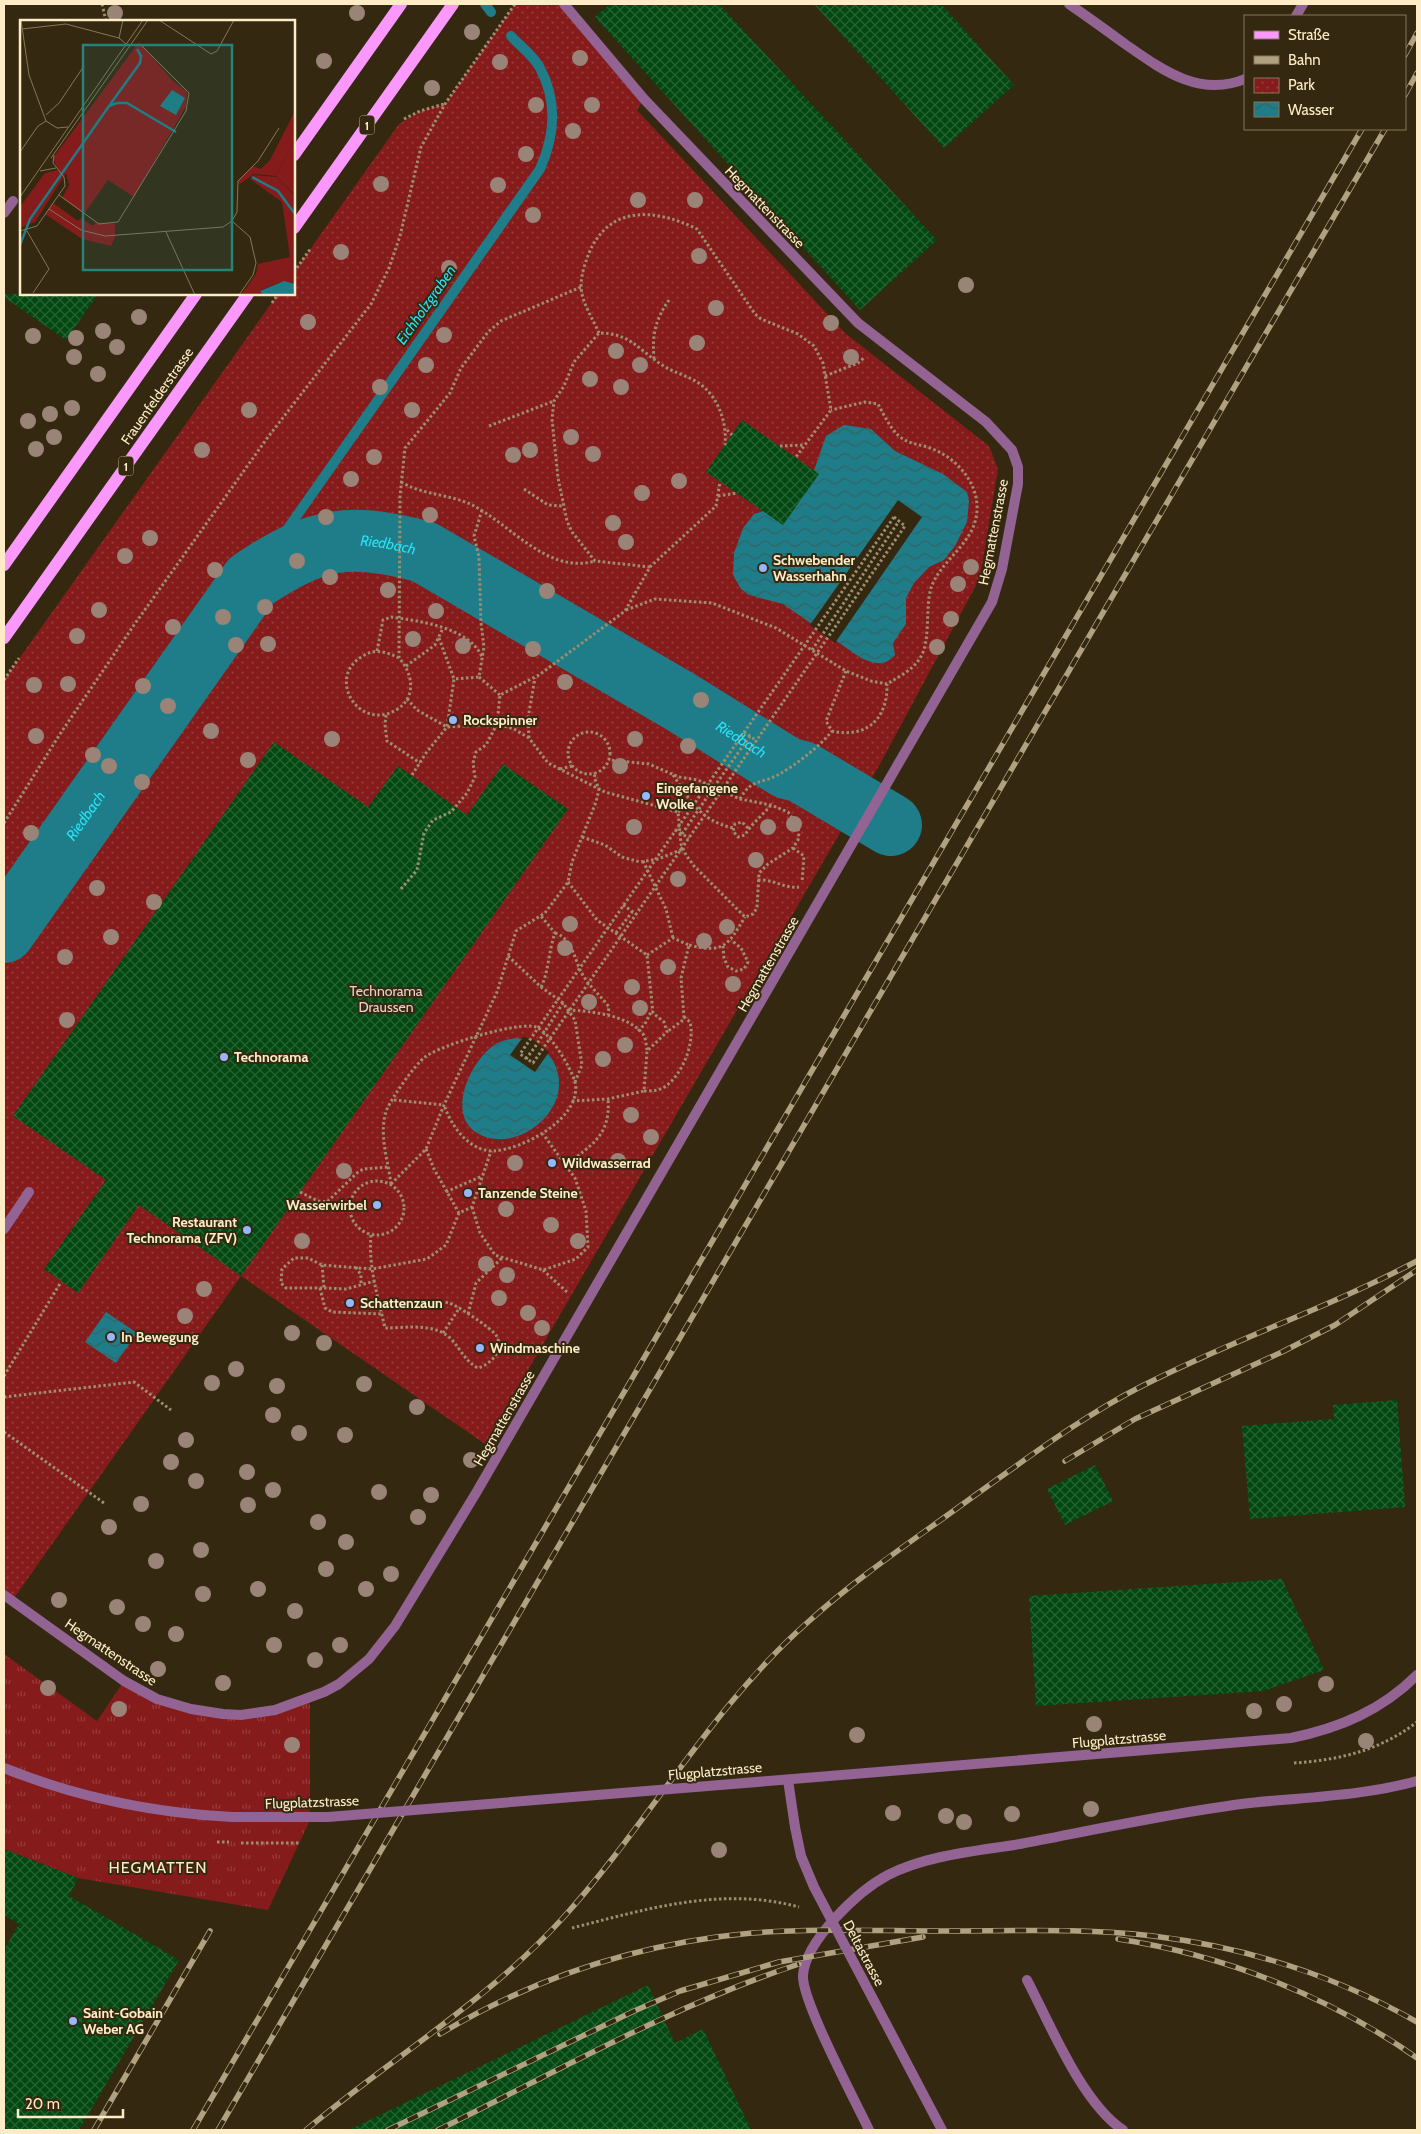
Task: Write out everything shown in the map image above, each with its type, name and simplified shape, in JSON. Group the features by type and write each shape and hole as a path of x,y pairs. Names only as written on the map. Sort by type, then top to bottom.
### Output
{"main road":[{"path":"295,154 401,4"},
{"name":"1","path":"295,227 453,4"},
{"name":"Frauenfelderstrasse","path":"4,565 195,295"},
{"name":"Frauenfelderstrasse","path":"4,638 247,295"}],"street":[{"name":"Hegmattenstrasse","path":"4,1595 136,1688 157,1699 206,1713 241,1715 293,1706 339,1684 369,1659 395,1626 476,1493 895,773 992,602 1002,569 1018,475 1016,459 1012,450 997,432 858,324 644,100 564,4"},
{"path":"1068,4 1159,68 1178,78 1217,86 1244,79"},
{"path":"1297,15 1303,4"},
{"path":"4,213 12,201"},
{"path":"4,1229 30,1192"},
{"name":"Flugplatzstrasse","path":"4,1768 49,1784 126,1804 232,1817 328,1817 1292,1738 1334,1728 1356,1719 1392,1698 1417,1675"},
{"name":"Deltastrasse","path":"788,1780 801,1856 814,1886 942,2130"},
{"path":"870,2130 809,2004 802,1981 806,1962 836,1917 860,1894 890,1874 934,1860 1191,1812 1272,1801 1351,1795 1417,1781"},
{"path":"1027,1980 1085,2089 1098,2108 1113,2123 1124,2130"}],"path":[{"path":"102,4 106,20"},
{"path":"4,823 134,625 268,437 371,304 389,268 400,236 421,147 445,104 515,4"},
{"path":"399,124 420,110 445,104"},
{"path":"599,333 586,305 581,287 585,262 599,236 619,219 642,214 682,221 697,229 704,237 751,308 761,319 798,334 814,346 820,357 831,410"},
{"path":"295,271 316,241"},
{"path":"399,658 400,496 405,448 450,393 461,368 488,332 501,321 581,287"},
{"path":"654,360 653,338 658,316 669,300"},
{"path":"599,333 622,336 654,360 700,384 720,411 726,429 725,445"},
{"path":"595,561 572,532 563,506 553,450 552,419 554,401 564,386 574,362 599,333"},
{"path":"825,376 858,363 882,343"},
{"path":"489,426 554,401"},
{"path":"500,695 537,676 625,610 654,599 712,603 776,628 846,671 870,681 887,684 907,671 920,658 932,585 962,546 974,525 977,510 975,492 971,480 962,468 938,451 909,442 899,436 878,404 865,402 831,410 796,457"},
{"path":"726,429 732,435"},
{"path":"780,446 805,445"},
{"path":"401,482 412,489 451,498 482,510 538,550 567,564 584,564 595,561 650,567"},
{"path":"625,610 650,567 716,506 720,482"},
{"path":"524,489 548,505 563,506"},
{"path":"718,496 737,493"},
{"path":"479,676 484,647 481,623 480,567 474,536 482,510"},
{"path":"894,517 899,521 905,526 757,741 533,1063 526,1059 520,1054 623,905 894,517"},
{"path":"812,650 899,521"},
{"path":"378,651 383,620 390,617 442,628 465,637 475,644 482,657"},
{"path":"406,666 426,653 439,637 442,628"},
{"path":"412,775 447,727 454,680 439,637"},
{"path":"378,651 389,653 399,658 411,676 411,688 408,699 400,708 386,715 368,714 358,709 346,690 346,679 353,664 366,653 378,651"},
{"path":"832,731 826,721 846,671"},
{"path":"454,680 479,676"},
{"path":"479,676 500,695"},
{"path":"529,738 528,718 537,676"},
{"path":"832,731 851,732 873,723 886,707 887,684"},
{"path":"401,889 416,870 424,833 433,820 451,812 467,794 475,777 473,763 476,752 486,745 497,724 500,695"},
{"path":"408,699 417,710 447,727 497,724 514,729 529,738 548,763 599,789 678,812"},
{"path":"386,715 387,740 420,763"},
{"path":"740,799 746,788 755,782 778,775 820,745 832,731"},
{"path":"588,732 595,733 606,740 609,746 609,760 602,770 596,773 583,774 572,766 568,754 571,741 576,736 588,732"},
{"path":"744,732 757,741"},
{"path":"682,834 750,736"},
{"path":"609,760 649,764 714,787 740,799 771,804 788,812 799,833 793,848 763,867 759,873 757,908 754,914 745,917 731,940 723,946 698,947 674,938 666,909 643,861"},
{"path":"560,769 572,766"},
{"path":"391,1184 426,1149 496,992 516,931 541,916 568,882 572,862 599,789 594,777 596,773"},
{"path":"673,774 690,802 708,820 733,828"},
{"path":"678,812 690,802"},
{"path":"733,828 735,835 745,835 748,828 761,818 771,804"},
{"path":"678,812 683,849 694,866 745,917"},
{"path":"733,828 738,822 742,822 748,828"},
{"path":"676,830 689,838"},
{"path":"582,836 604,845 622,858 643,861 658,859 683,849"},
{"path":"758,880 771,880 788,888 800,887 804,856 793,848"},
{"path":"568,882 597,920 647,955 653,1013 664,1022 667,1032"},
{"path":"623,905 636,914"},
{"path":"616,933 632,912"},
{"path":"541,916 555,932 566,940 582,975 609,1007 608,1014"},
{"path":"541,987 546,978 547,958 555,932"},
{"path":"647,955 674,938"},
{"path":"723,946 724,958 728,967 736,971 744,969 748,962 746,955 731,940"},
{"path":"572,1101 608,1100 644,1091 656,1091 666,1086 684,1063 691,1038 690,1022 684,1017 681,978 689,945"},
{"path":"444,1105 455,1130 474,1145 491,1151 523,1144 543,1134 553,1127 572,1101 575,1083 582,1065 574,1020 563,1004 541,987 508,956"},
{"path":"526,1059 563,1004"},
{"path":"638,1031 645,1024 653,1009"},
{"path":"568,1010 608,1014 643,1034 647,1051 644,1091"},
{"path":"647,1051 684,1017"},
{"path":"391,1184 385,1128 388,1108 416,1065 424,1057 449,1044 502,1030 526,1026 537,1027 554,1042 575,1083"},
{"path":"394,1100 444,1105"},
{"path":"566,1165 600,1137 605,1127 608,1100"},
{"path":"543,1134 574,1178 586,1211 588,1247 576,1259 543,1270"},
{"path":"426,1149 446,1192 459,1213"},
{"path":"491,1151 472,1206 480,1233 495,1255 543,1270 571,1295"},
{"path":"300,1192 318,1201 327,1202 363,1169 388,1167"},
{"path":"446,1192 483,1175"},
{"path":"381,1180 391,1184 400,1191 404,1201 404,1212 400,1223 383,1235 371,1235 362,1231 354,1223 350,1214 350,1203 354,1193 361,1186 371,1181 381,1180"},
{"path":"375,1281 346,1288 286,1288 280,1283 280,1274 285,1264 294,1258 308,1258 322,1265 372,1269 427,1259 446,1245 459,1213 472,1206"},
{"path":"371,1235 369,1255 380,1307 385,1328 437,1329 450,1338 472,1365 478,1368 486,1365 497,1351 498,1342 496,1334 460,1307 448,1302 414,1307 380,1307"},
{"path":"467,1314 470,1310 476,1283 502,1257"},
{"path":"322,1265 322,1288 326,1308 332,1312 382,1314"},
{"path":"356,1267 360,1275 361,1285"},
{"path":"4,1376 61,1282"},
{"path":"443,1333 460,1307"},
{"path":"4,1397 134,1382 171,1410"},
{"path":"4,1432 104,1503"},
{"path":"572,1928 675,1903 731,1897 778,1902 836,1917"}],"green space":[{"name":"Technorama Draussen","path":"515,4 564,4 644,99 637,110 845,333 989,446 998,469 980,578 880,764 485,1444 241,1276 12,1601 4,1595 4,680 277,295 295,295 295,271 399,124 420,111 445,104"},
{"path":"4,1654 97,1721 124,1681 157,1699 241,1715 310,1698 310,1820 268,1910 78,1878 4,1849"}],"water":[{"path":"844,425 871,429 895,451 943,474 967,492 969,501 967,522 955,546 944,560 929,567 914,583 906,598 906,624 893,643 895,655 883,663 875,663 861,658 783,604 749,595 741,589 733,575 734,553 743,528 754,514 783,505 810,482 826,436"},
{"path":"516,1038 527,1040 537,1045 550,1056 559,1078 558,1095 551,1110 539,1123 525,1133 509,1138 493,1139 477,1133 468,1124 463,1114 462,1101 470,1075 485,1053 496,1044"},
{"path":"106,1312 137,1333 116,1363 85,1342"}],"pier":[{"path":"898,500 922,517 835,643 810,625"},
{"path":"523,1037 531,1038 549,1052 535,1072 510,1055"}],"building":[{"path":"610,4 719,4 937,240 860,310 595,17"},
{"path":"814,4 941,4 1014,85 944,148"},
{"path":"4,294 97,295 66,340 4,297"},
{"path":"742,420 819,474 783,525 706,472"},
{"name":"Technorama","path":"274,742 368,807 398,766 467,815 503,764 568,809 241,1276 139,1205 78,1293 44,1269 106,1180 13,1116"},
{"path":"1397,1400 1405,1507 1250,1519 1242,1426 1334,1419 1333,1405"},
{"path":"1095,1465 1113,1501 1065,1525 1047,1489"},
{"path":"1282,1579 1324,1670 1263,1691 1036,1706 1029,1596"},
{"name":"Saint-Gobain Weber AG","path":"4,1849 78,1878 69,1896 179,1960 79,2130 4,2130 4,1950 19,1924 4,1915"},
{"path":"648,1985 675,2043 703,2029 751,2130 349,2130"}],"waterway":[{"name":"Eichholzgraben","path":"485,4 491,12"},
{"name":"Eichholzgraben","path":"251,581 540,169 549,144 551,131 552,106 550,93 540,68 531,55 511,36"},
{"name":"Riedbach","path":"4,932 251,581 295,555 315,547 334,543 353,541 374,542 424,552 681,702 787,768 802,772 891,825"}],"railway":[{"path":"1406,53 1417,33"},
{"path":"1406,93 1417,73"},
{"path":"193,2130 1361,130"},
{"path":"218,2130 1384,130"},
{"path":"306,2130 470,2004 532,1950 593,1883 740,1691 808,1622 848,1588 1036,1452 1099,1410 1176,1369 1349,1294 1417,1261"},
{"path":"1065,1461 1135,1419 1282,1352 1335,1325 1417,1270"},
{"path":"440,2034 513,1996 551,1980 630,1954 711,1938 776,1931 824,1930 1075,1931 1127,1933 1187,1941 1256,1956 1322,1977 1417,2022"},
{"path":"94,2130 210,1931"},
{"path":"388,2130 634,2011 680,1991 779,1962 923,1937"},
{"path":"1118,1939 1158,1946 1197,1956 1236,1967 1274,1981 1312,1997 1348,2016 1417,2058"},
{"path":"438,2130 661,2019 706,1999 799,1964"}],"place":[{"name":"Schwebender Wasserhahn","path":"763,568"},
{"name":"Rockspinner","path":"453,720"},
{"name":"Eingefangene Wolke","path":"646,796"},
{"name":"Technorama","path":"224,1057"},
{"name":"Wildwasserrad","path":"552,1163"},
{"name":"Tanzende Steine","path":"468,1193"},
{"name":"Wasserwirbel","path":"377,1205"},
{"name":"Restaurant Technorama (ZFV)","path":"247,1230"},
{"name":"Schattenzaun","path":"350,1303"},
{"name":"In Bewegung","path":"111,1337"},
{"name":"Windmaschine","path":"480,1348"},
{"name":"Saint-Gobain Weber AG","path":"73,2021"}],"district":[{"name":"HEGMATTEN","path":"158,1867"}]}
